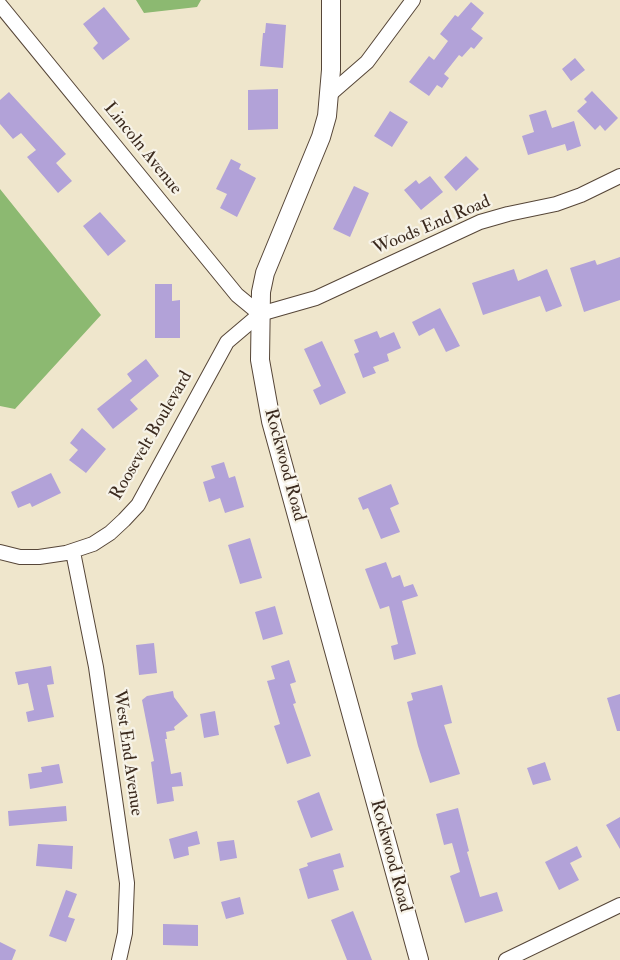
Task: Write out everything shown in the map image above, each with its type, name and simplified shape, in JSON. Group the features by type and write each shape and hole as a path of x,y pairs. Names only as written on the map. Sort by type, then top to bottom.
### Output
{"street":[{"name":"Rockwood Road","path":"331,0 331,70 327,116 321,137 265,274 260,292 260,360 271,421 419,960"},
{"path":"329,95 367,62 413,0"},
{"name":"Lincoln Avenue","path":"0,5 237,295 260,314"},
{"name":"Woods End Road","path":"260,314 316,298 480,222 564,201 620,176"},
{"name":"Roosevelt Boulevard","path":"0,552 20,556 40,557 59,555 93,544 110,533 138,505 227,342 260,314"},
{"name":"West End Avenue","path":"73,552 96,667 127,883 125,933 119,960"},
{"path":"506,960 620,905"}],"green space":[{"path":"136,0 201,0 197,7 144,13"},
{"path":"0,189 101,315 15,409 0,406"}],"building":[{"path":"471,2 484,13 471,29 483,38 474,49 471,47 462,57 459,55 444,74 449,78 442,88 437,85 429,96 409,82 429,56 434,60 448,41 440,34 455,15 458,17"},
{"path":"104,7 130,39 103,60 93,48 98,43 83,24"},
{"path":"266,23 286,25 283,68 260,66 263,33 265,33"},
{"path":"575,58 585,70 571,81 562,69"},
{"path":"278,89 278,129 248,130 248,90"},
{"path":"592,91 618,118 605,131 600,125 595,130 577,111 587,102 584,99"},
{"path":"9,92 66,154 56,163 72,181 58,193 27,157 36,150 21,133 13,139 0,124 0,100"},
{"path":"546,110 552,128 574,121 581,146 567,151 565,144 528,155 522,136 534,132 529,115"},
{"path":"390,111 408,122 392,147 374,136"},
{"path":"466,156 479,169 456,191 444,177"},
{"path":"231,159 241,164 239,169 256,178 237,217 220,208 227,194 216,189"},
{"path":"430,176 443,192 421,210 404,190 416,180 419,184"},
{"path":"354,186 369,193 350,237 333,229"},
{"path":"100,212 126,241 108,256 83,226"},
{"path":"620,257 620,300 584,312 570,268 595,260 597,265"},
{"path":"514,269 518,281 547,269 562,306 546,312 540,296 483,315 472,283"},
{"path":"155,284 172,284 172,301 180,300 180,338 155,338"},
{"path":"440,308 460,346 446,352 434,328 419,336 412,322"},
{"path":"377,331 380,338 394,332 401,348 387,354 389,361 373,367 376,373 363,378 354,354 359,352 354,340"},
{"path":"322,341 346,393 320,405 313,390 321,386 304,349"},
{"path":"146,359 159,376 130,400 138,409 113,429 97,409 132,381 127,374"},
{"path":"82,428 106,449 86,473 69,460 78,450 70,443"},
{"path":"224,462 229,478 235,476 244,507 225,513 220,498 209,502 203,482 215,478 211,466"},
{"path":"51,473 61,493 32,507 30,503 18,508 11,492"},
{"path":"391,484 399,504 390,508 400,532 381,539 368,508 363,510 358,498"},
{"path":"250,538 262,578 240,584 228,545"},
{"path":"386,562 392,578 400,575 404,587 413,584 418,596 402,601 416,654 394,660 391,646 398,644 389,606 380,609 365,569"},
{"path":"275,606 283,634 263,640 255,612"},
{"path":"154,643 157,673 139,675 136,645"},
{"path":"289,660 296,682 290,684 296,703 293,704 311,756 287,764 274,726 280,724 267,681 275,679 271,666"},
{"path":"51,666 54,684 47,685 54,717 28,722 26,712 34,710 28,683 18,685 15,672"},
{"path":"442,685 452,723 444,725 460,774 430,783 407,702 413,700 411,693"},
{"path":"173,691 174,697 188,716 174,727 175,730 166,732 167,739 165,739 171,774 181,772 183,786 172,787 174,801 157,804 151,762 154,761 142,700 147,696"},
{"path":"620,694 620,731 617,731 607,698"},
{"path":"215,711 219,735 204,738 200,714"},
{"path":"545,762 551,780 533,785 527,768"},
{"path":"59,764 63,783 30,789 28,774 42,772 41,767"},
{"path":"319,792 333,830 311,838 297,801"},
{"path":"66,806 67,821 9,826 8,811"},
{"path":"458,808 469,851 467,852 480,897 497,892 503,911 465,923 450,876 460,872 452,843 444,845 436,814"},
{"path":"620,817 620,849 606,825"},
{"path":"197,831 200,844 188,847 189,855 174,859 169,839"},
{"path":"234,840 237,858 220,861 217,842"},
{"path":"38,844 73,846 72,869 36,866"},
{"path":"577,846 582,857 570,863 579,880 559,890 545,862"},
{"path":"340,853 344,867 333,870 339,890 308,899 299,869 308,866 307,863"},
{"path":"66,890 77,894 68,917 75,919 66,942 49,936"},
{"path":"240,897 244,914 226,919 221,902"},
{"path":"353,911 372,960 347,960 331,920"},
{"path":"163,924 198,925 198,946 163,945"},
{"path":"0,942 16,950 12,960 0,960"}]}
